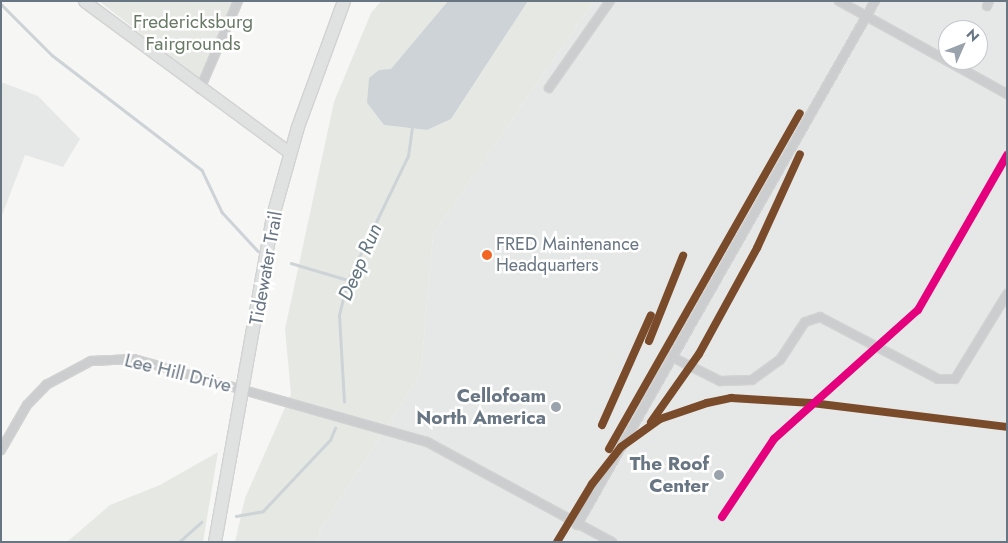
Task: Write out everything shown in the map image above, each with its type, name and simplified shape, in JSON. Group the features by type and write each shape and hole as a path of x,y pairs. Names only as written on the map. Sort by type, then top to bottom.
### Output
{"main road":[{"path":"84,1 200,89 290,153"},
{"name":"Tidewater Trail","path":"216,542 246,390 266,252 290,153 344,1"}],"street":[{"path":"200,89 238,1"},
{"path":"549,88 610,1"},
{"path":"839,1 1007,94"},
{"path":"577,525 875,1"},
{"path":"672,357 720,381 752,380 780,360 805,322 820,317 938,378 955,379 1007,294"},
{"name":"Lee Hill Drive","path":"1,450 36,394 65,372 91,361 134,359 427,442 577,525 612,542"}],"shaded area":[{"path":"448,1 528,1 451,119 427,130 384,125 367,103 369,78 379,70 391,69"},
{"path":"594,1 1007,1 1007,542 318,542 320,530 421,373 433,234"},
{"path":"1,82 38,96 80,139 63,167 25,155 1,218"}],"green space":[{"name":"Fredericksburg Fairgrounds","path":"99,1 238,1 217,59 200,80"},
{"path":"381,1 448,1 391,70 379,70 367,103 384,125 427,130 451,119 528,1 594,1 433,234 421,373 320,530 318,542 235,542 245,498 291,394 285,329 334,102 371,13"},
{"path":"218,452 203,542 67,542 110,505 160,485"}],"waterway":[{"path":"1,4 52,55 202,170 222,212 258,251"},
{"name":"Deep Run","path":"344,402 339,315 348,280 408,156 412,129"},
{"path":"291,263 348,280"},
{"name":"Deep Run","path":"236,516 263,511 330,440 335,428"},
{"name":"Deep Run","path":"179,542 201,522"}],"transit line":[{"path":"609,449 800,113"},
{"path":"651,422 699,354 757,248 800,154"},
{"path":"722,517 774,439 918,310 1007,155"},
{"path":"649,341 683,256"},
{"path":"602,425 651,315"},
{"path":"557,542 592,484 621,447 660,419 707,403 731,398 812,403 1007,427"}],"place":[{"name":"FRED Maintenance Headquarters","path":"487,255"},
{"name":"Cellofoam North America","path":"556,407"},
{"name":"The Roof Center","path":"719,475"}]}
